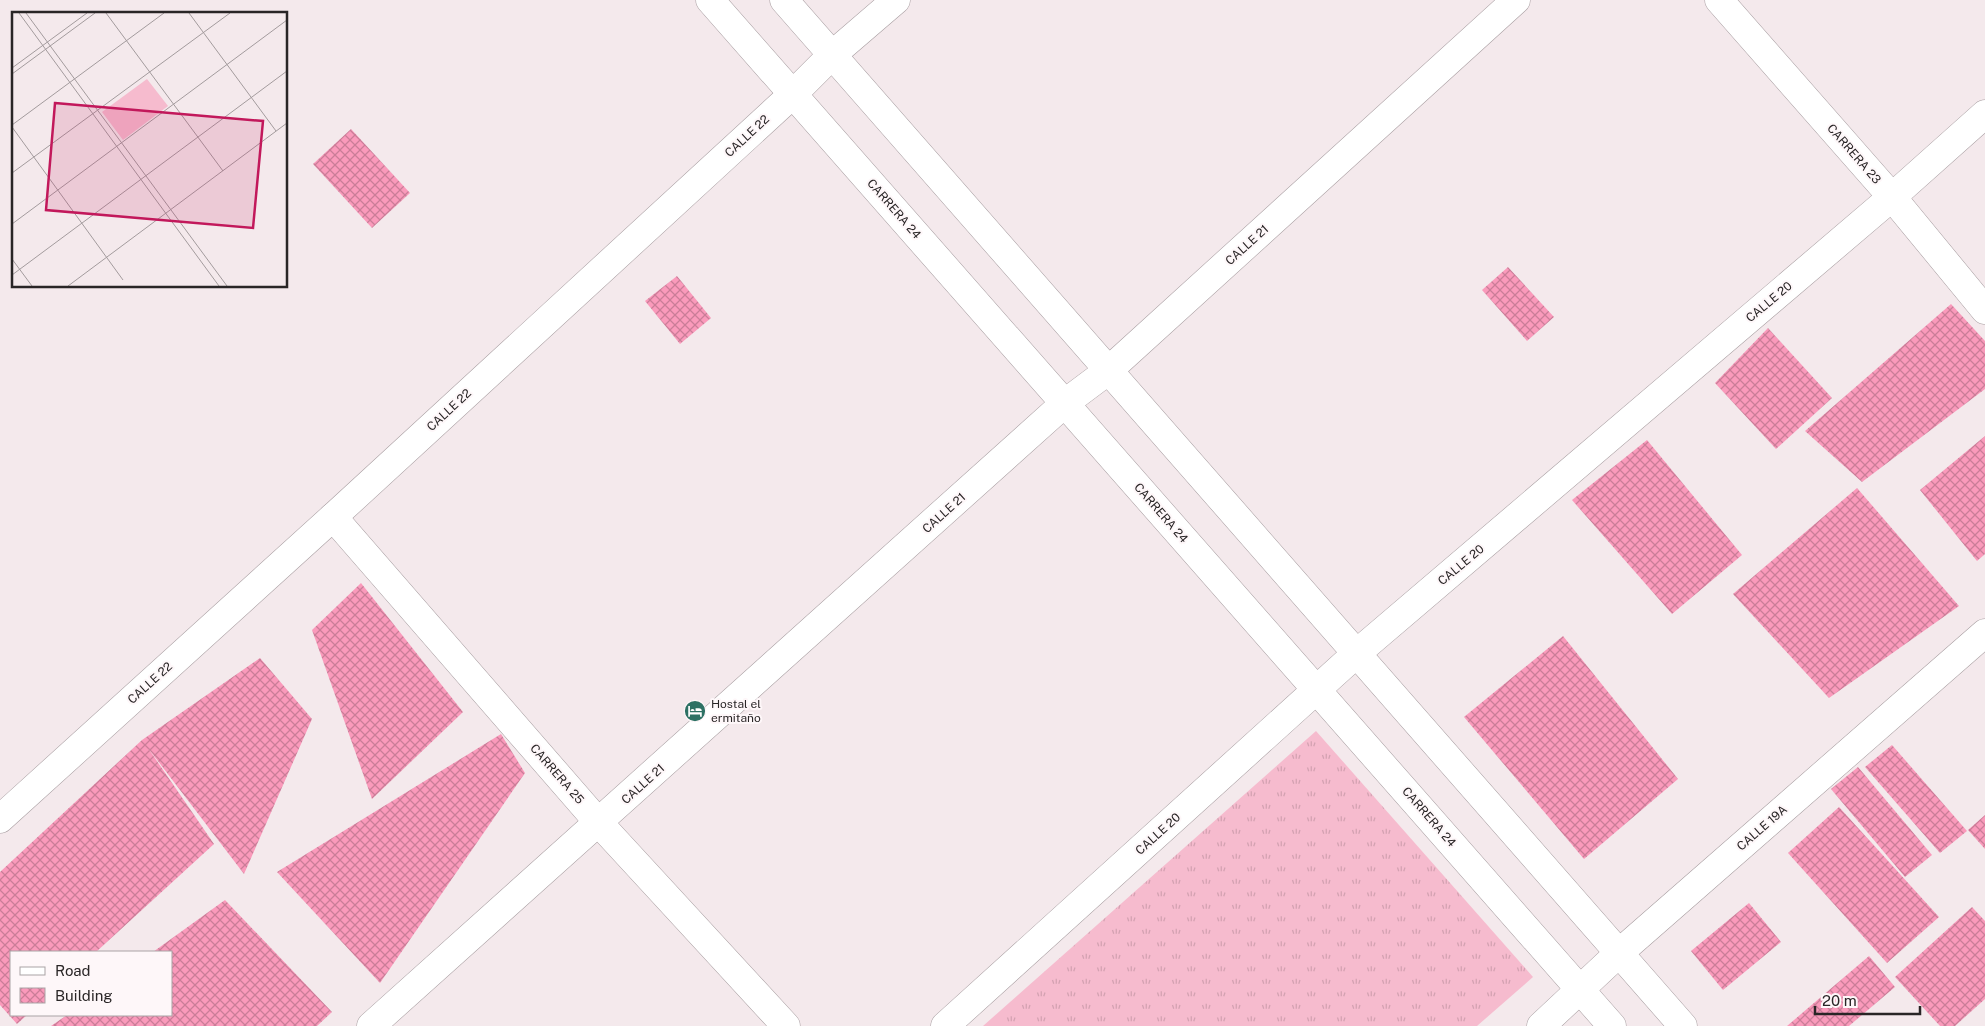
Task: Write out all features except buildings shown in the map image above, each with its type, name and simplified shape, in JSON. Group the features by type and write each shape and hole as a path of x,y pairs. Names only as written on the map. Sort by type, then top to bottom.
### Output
{"street":[{"name":"CARRERA 24","path":"710,0 1612,1026"},
{"path":"784,0 1683,1026"},
{"name":"CALLE 22","path":"0,819 333,517 832,55 896,0"},
{"name":"CALLE 21","path":"371,1026 1065,403 1109,370 1516,0"},
{"name":"CARRERA 23","path":"1720,0 1892,197 1985,310"},
{"name":"CALLE 20","path":"945,1026 1357,653 1892,197 1985,114"},
{"name":"CARRERA 25","path":"333,517 599,823 786,1026"},
{"name":"CALLE 19A","path":"1541,1026 1619,953 1985,634"}],"green space":[{"path":"1316,731 1533,977 1477,1026 983,1026"}],"place":[{"name":"Hostal el ermitaño","path":"695,711"}]}
